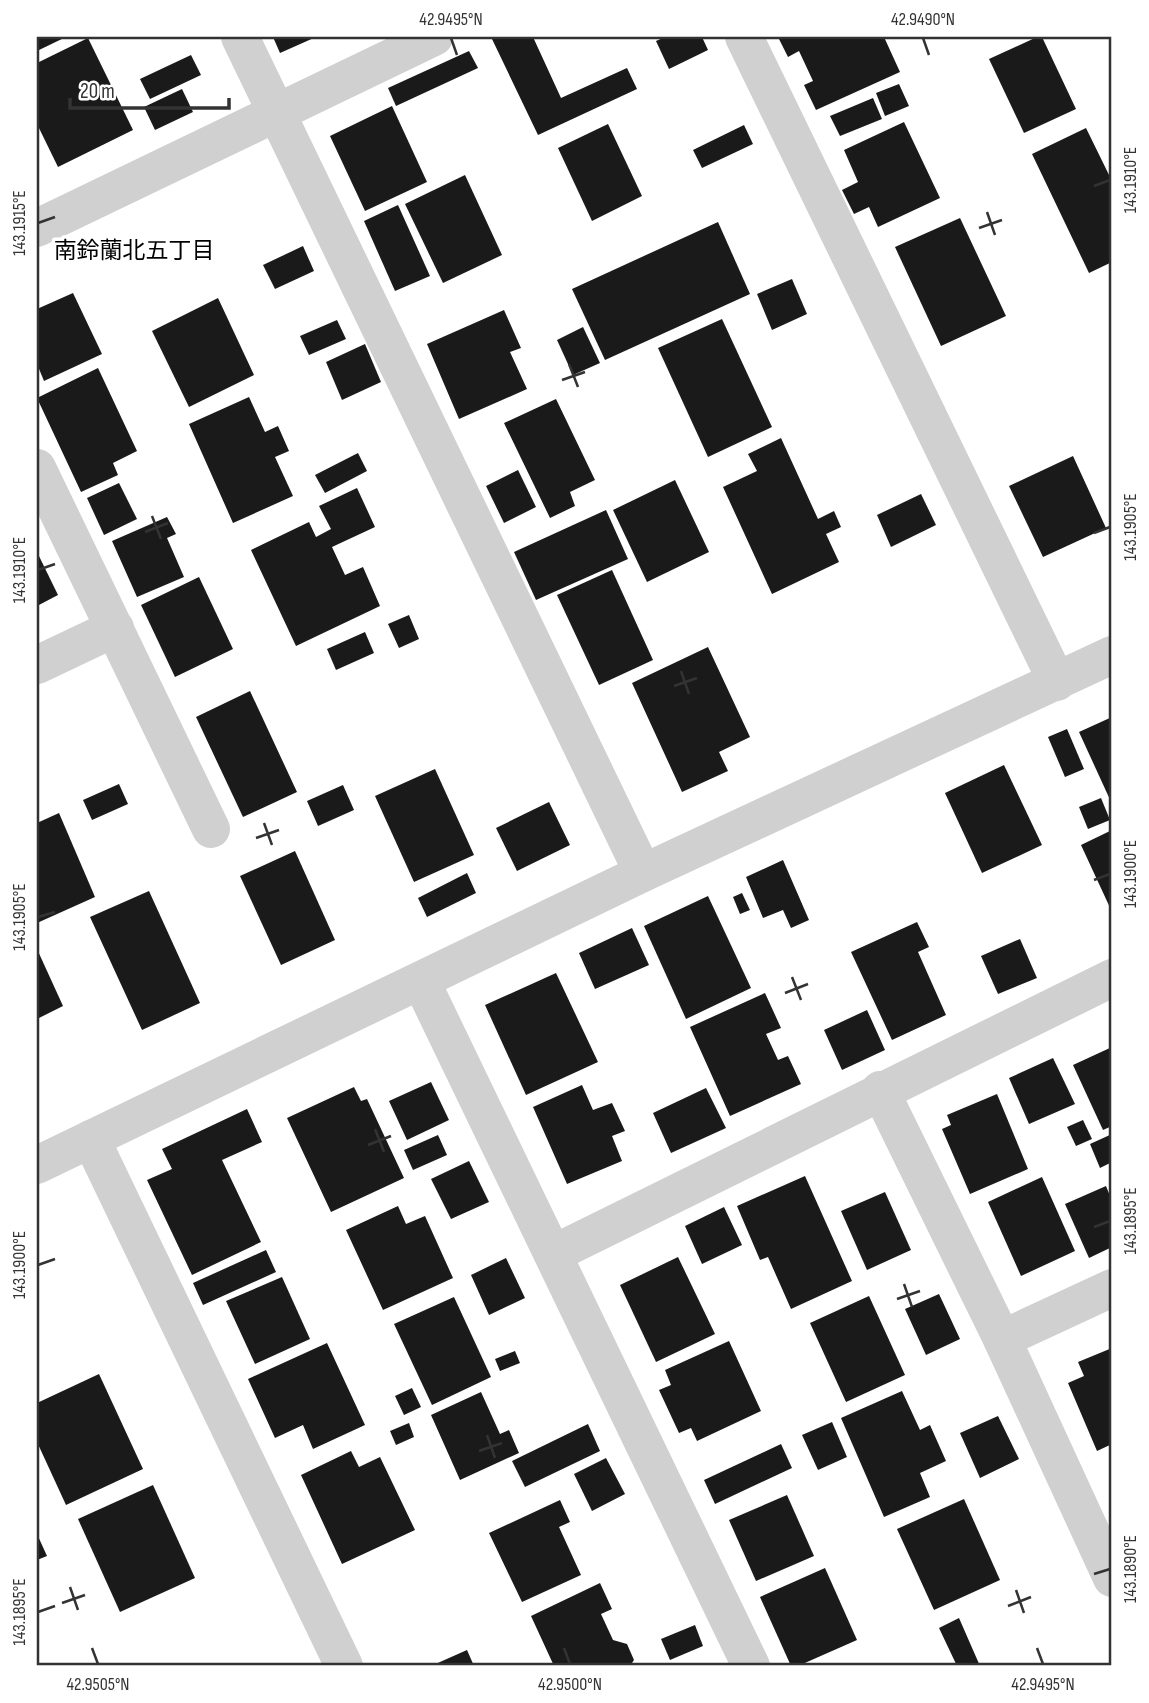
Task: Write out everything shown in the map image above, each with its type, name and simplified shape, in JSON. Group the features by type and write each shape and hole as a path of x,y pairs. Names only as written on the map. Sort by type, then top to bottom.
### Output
{"street":[{"path":"240,37 643,873"},
{"path":"37,228 434,37"},
{"path":"744,37 1057,682"},
{"path":"37,468 211,829"},
{"path":"37,665 115,628"},
{"path":"37,1165 643,873 1112,655"},
{"path":"553,1254 880,1090 1112,978"},
{"path":"421,981 751,1666"},
{"path":"880,1090 1002,1339 1112,1578"},
{"path":"91,1139 344,1666"},
{"path":"1002,1339 1112,1288"}],"building":[{"path":"37,37 66,37 37,51"},
{"path":"273,37 316,37 280,53"},
{"path":"533,37 561,98 627,68 637,89 538,135 492,39"},
{"path":"665,37 702,37 708,50 669,69 656,41"},
{"path":"778,37 884,37 900,72 816,110 804,85 813,81 799,51 788,57"},
{"path":"1042,37 1076,109 1024,133 989,59"},
{"path":"88,38 133,130 58,167 37,124 37,63"},
{"path":"469,51 478,68 396,106 388,88"},
{"path":"191,55 201,75 150,99 140,79"},
{"path":"899,84 909,106 885,116 876,93"},
{"path":"182,89 193,112 155,130 144,107"},
{"path":"873,98 882,119 840,136 830,116"},
{"path":"392,106 427,182 365,211 330,136"},
{"path":"904,122 940,198 878,227 869,207 854,214 842,190 858,182 844,150"},
{"path":"608,124 642,196 592,221 558,148"},
{"path":"744,125 753,144 702,168 693,150"},
{"path":"1086,128 1110,177 1112,176 1112,262 1089,273 1032,154"},
{"path":"465,175 502,255 443,283 405,204"},
{"path":"398,205 430,276 395,291 364,221"},
{"path":"960,218 1006,316 941,346 895,247"},
{"path":"718,222 750,294 605,360 572,289"},
{"path":"303,246 314,271 275,289 263,265"},
{"path":"792,279 807,314 772,330 757,294"},
{"path":"73,293 102,354 44,381 37,364 37,309"},
{"path":"218,298 254,375 189,407 152,331"},
{"path":"504,310 521,348 510,352 527,389 459,419 427,344"},
{"path":"722,319 772,427 708,457 658,348"},
{"path":"337,320 346,339 309,355 300,336"},
{"path":"583,327 600,363 573,375 557,340"},
{"path":"365,344 381,382 342,400 326,362"},
{"path":"98,368 137,451 113,463 118,475 81,492 37,398"},
{"path":"249,397 265,432 278,426 289,451 275,457 293,496 233,523 189,424"},
{"path":"556,399 595,480 570,492 575,506 550,518 504,423"},
{"path":"781,438 818,519 834,511 841,527 826,534 839,562 772,594 723,487 757,471 748,454"},
{"path":"358,453 367,471 325,493 315,475"},
{"path":"1073,456 1106,528 1043,557 1009,486"},
{"path":"518,470 536,507 504,523 486,486"},
{"path":"675,480 709,552 647,582 613,510"},
{"path":"119,483 137,519 104,535 87,498"},
{"path":"357,488 375,527 332,547 345,575 363,567 380,606 296,646 251,550 309,522 316,537 331,529 319,506"},
{"path":"921,494 936,525 891,547 877,515"},
{"path":"606,510 628,559 536,600 514,552"},
{"path":"167,517 176,534 167,538 184,577 137,597 112,541"},
{"path":"37,552 58,595 37,606"},
{"path":"612,570 653,660 599,685 557,595"},
{"path":"199,577 233,649 175,677 141,605"},
{"path":"409,615 419,639 399,648 388,624"},
{"path":"365,632 374,653 336,670 327,649"},
{"path":"708,647 750,737 719,752 728,771 682,792 632,683"},
{"path":"250,691 297,792 243,817 196,717"},
{"path":"1112,717 1112,804 1079,732"},
{"path":"1067,729 1084,769 1065,777 1048,737"},
{"path":"1004,765 1042,845 982,873 945,793"},
{"path":"435,769 474,855 414,882 375,796"},
{"path":"119,784 128,804 92,820 83,800"},
{"path":"343,785 354,810 318,826 307,801"},
{"path":"1101,798 1110,820 1088,829 1079,807"},
{"path":"549,802 570,845 517,871 496,828"},
{"path":"59,813 95,897 37,923 37,823"},
{"path":"1112,830 1112,912 1081,845"},
{"path":"295,851 335,940 281,965 240,876"},
{"path":"783,860 809,920 791,928 783,910 763,918 746,877"},
{"path":"467,873 476,893 427,917 418,898"},
{"path":"149,891 200,1003 142,1030 90,917"},
{"path":"742,893 750,910 740,914 733,897"},
{"path":"708,896 751,988 686,1019 644,926"},
{"path":"917,922 929,947 918,952 946,1015 892,1040 851,952"},
{"path":"632,928 649,965 595,989 579,953"},
{"path":"1020,939 1037,978 998,994 981,956"},
{"path":"37,949 63,1006 37,1019"},
{"path":"556,973 598,1062 526,1095 485,1005"},
{"path":"765,993 781,1028 766,1034 778,1060 788,1056 801,1084 730,1116 690,1027"},
{"path":"867,1010 885,1050 842,1070 824,1030"},
{"path":"1112,1047 1112,1126 1103,1130 1073,1065"},
{"path":"1053,1058 1075,1104 1029,1124 1009,1078"},
{"path":"431,1082 449,1120 407,1140 389,1101"},
{"path":"582,1085 593,1110 612,1103 625,1131 612,1136 622,1161 567,1184 533,1107"},
{"path":"354,1087 361,1101 367,1099 404,1178 331,1212 287,1118"},
{"path":"706,1088 726,1128 671,1153 653,1113"},
{"path":"997,1094 1028,1169 970,1194 942,1129 951,1125 947,1115"},
{"path":"247,1109 262,1142 222,1160 261,1242 192,1275 147,1180 172,1169 162,1149"},
{"path":"1083,1120 1092,1139 1076,1146 1067,1127"},
{"path":"1112,1134 1112,1162 1100,1168 1090,1144"},
{"path":"438,1135 447,1155 413,1170 404,1150"},
{"path":"469,1161 489,1202 451,1219 431,1179"},
{"path":"805,1176 852,1281 791,1309 768,1257 760,1260 737,1206"},
{"path":"1042,1177 1075,1251 1021,1276 988,1202"},
{"path":"1106,1186 1112,1201 1112,1247 1089,1258 1065,1204"},
{"path":"885,1192 911,1250 867,1270 841,1211"},
{"path":"398,1206 406,1224 425,1216 453,1278 383,1310 346,1230"},
{"path":"724,1207 742,1245 702,1264 685,1226"},
{"path":"266,1250 276,1272 203,1305 193,1283"},
{"path":"678,1257 715,1334 656,1362 620,1285"},
{"path":"506,1258 525,1298 489,1315 471,1275"},
{"path":"282,1277 310,1339 255,1364 226,1301"},
{"path":"939,1294 960,1339 926,1355 905,1309"},
{"path":"869,1296 905,1375 846,1402 810,1323"},
{"path":"454,1297 491,1377 432,1405 394,1324"},
{"path":"729,1341 761,1411 697,1441 691,1428 679,1433 659,1390 671,1385 665,1370"},
{"path":"327,1343 365,1425 313,1449 303,1425 275,1438 248,1379"},
{"path":"1112,1348 1112,1444 1097,1451 1068,1383 1084,1376 1078,1362"},
{"path":"515,1351 520,1363 500,1371 495,1359"},
{"path":"99,1374 143,1469 66,1505 37,1442 37,1403"},
{"path":"412,1388 421,1407 404,1415 395,1396"},
{"path":"902,1391 920,1430 930,1425 946,1461 920,1473 930,1497 884,1517 841,1418"},
{"path":"481,1392 500,1434 509,1430 519,1453 460,1480 431,1415"},
{"path":"998,1416 1019,1459 980,1478 960,1433"},
{"path":"832,1422 847,1457 818,1470 802,1435"},
{"path":"409,1423 414,1437 396,1445 390,1431"},
{"path":"588,1424 600,1451 525,1487 512,1461"},
{"path":"781,1444 792,1468 715,1504 704,1480"},
{"path":"351,1451 359,1467 380,1457 415,1530 342,1564 301,1475"},
{"path":"606,1458 625,1494 592,1511 574,1474"},
{"path":"153,1485 195,1578 120,1612 78,1519"},
{"path":"787,1495 814,1556 756,1581 729,1520"},
{"path":"964,1499 1000,1580 934,1610 897,1529"},
{"path":"560,1500 570,1522 559,1527 581,1575 522,1602 489,1533"},
{"path":"37,1534 47,1556 37,1560"},
{"path":"825,1568 857,1640 798,1666 791,1666 760,1597"},
{"path":"600,1583 612,1609 601,1614 613,1640 627,1644 634,1660 630,1666 554,1666 531,1616"},
{"path":"959,1618 980,1666 957,1666 939,1628"},
{"path":"695,1625 703,1646 670,1660 661,1639"},
{"path":"467,1650 474,1666 431,1666"}],"district":[{"name":"南鈴蘭北五丁目","path":"134,251"}]}
